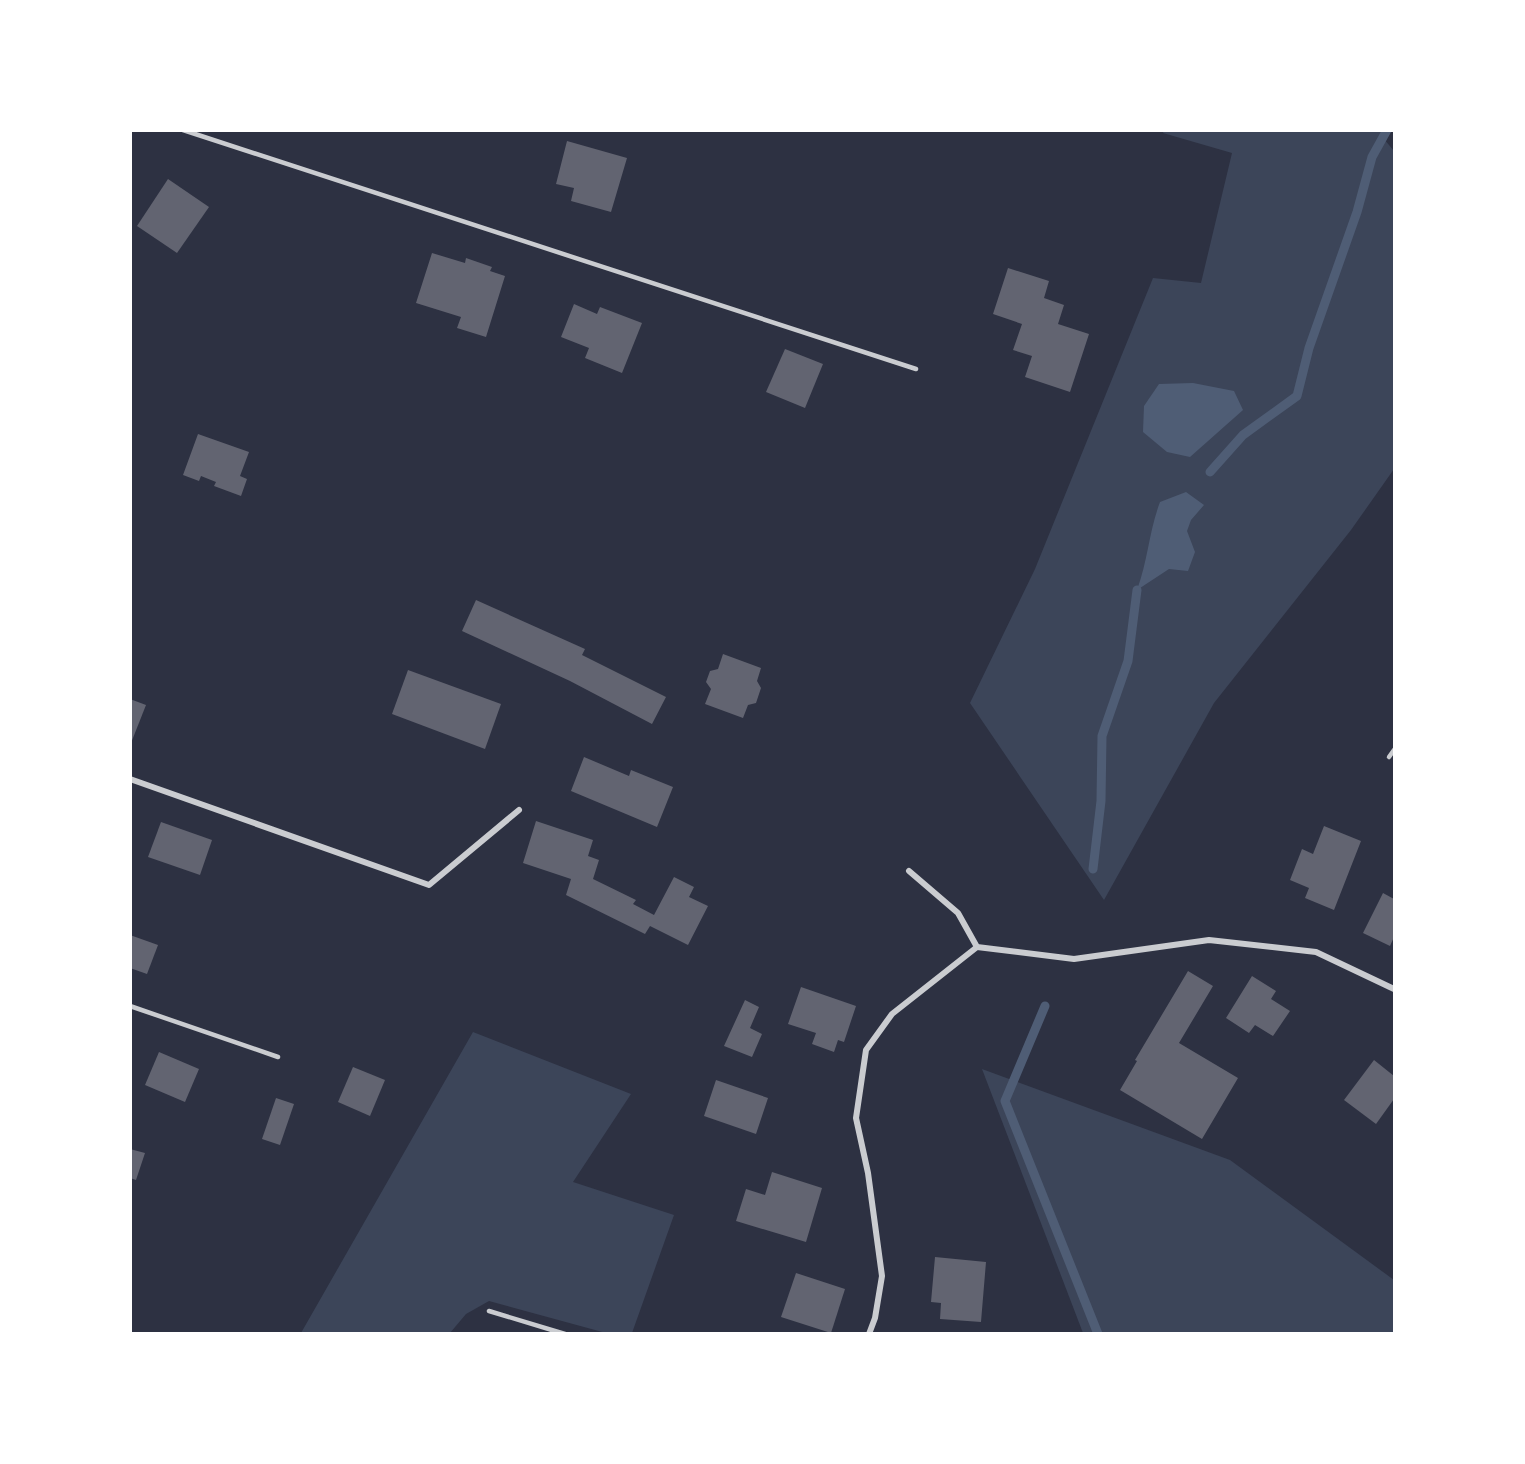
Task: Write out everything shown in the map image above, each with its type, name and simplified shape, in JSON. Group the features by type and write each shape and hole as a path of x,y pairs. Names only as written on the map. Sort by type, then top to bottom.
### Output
{"street":[{"path":"130,779 429,885 519,810"},
{"path":"909,872 958,913 976,947"},
{"path":"869,1334 875,1318 882,1276 868,1173 856,1118 866,1050 892,1014 976,947 1074,959 1209,939 1316,952 1395,989"}],"lane":[{"path":"183,130 916,369"},
{"path":"1389,757 1395,750"},
{"path":"130,1006 278,1058"},
{"path":"489,1311 565,1334"}],"shaded area":[{"path":"1164,131 1386,131 1384,139 1394,151 1394,469 1351,530 1214,703 1104,900 970,703 1035,569 1153,278 1201,283 1232,153 1163,133"},
{"path":"1193,383 1234,391 1243,410 1190,457 1167,452 1143,432 1144,406 1159,384"},
{"path":"1186,492 1204,505 1191,520 1187,531 1195,552 1188,571 1169,569 1137,590 1160,502"},
{"path":"473,1032 631,1094 573,1182 674,1215 632,1333 606,1333 489,1301 466,1314 450,1333 301,1333"},
{"path":"982,1069 1230,1160 1394,1280 1394,1333 1083,1333"}],"building":[{"path":"567,141 627,158 611,212 571,201 574,188 556,184"},
{"path":"168,179 209,207 177,253 137,226"},
{"path":"432,253 465,263 466,258 492,267 490,271 505,276 486,337 457,328 461,317 416,303"},
{"path":"1008,268 1049,281 1044,298 1064,305 1058,324 1089,334 1070,392 1025,377 1032,356 1013,350 1022,324 993,314"},
{"path":"574,304 597,314 600,307 642,323 622,373 585,358 589,348 561,337"},
{"path":"785,349 823,364 805,408 766,392"},
{"path":"198,434 249,452 240,476 247,479 241,496 214,486 216,482 201,476 199,481 183,475"},
{"path":"476,600 585,649 582,655 666,697 652,724 570,681 462,631"},
{"path":"723,654 761,668 757,681 761,688 756,703 748,705 743,718 705,704 711,689 706,682 710,671 718,669"},
{"path":"408,670 501,704 485,749 392,714"},
{"path":"130,699 146,705 131,743 130,743"},
{"path":"584,757 629,776 631,770 673,787 657,827 571,791"},
{"path":"536,821 593,840 588,856 599,860 593,879 636,900 633,904 654,915 674,877 694,887 689,897 708,906 688,945 650,926 645,934 566,895 571,879 523,863"},
{"path":"161,822 212,840 200,875 148,857"},
{"path":"1324,826 1361,841 1334,910 1305,898 1309,888 1290,880 1302,849 1313,854"},
{"path":"1383,893 1394,899 1394,937 1390,946 1363,933"},
{"path":"130,935 158,945 147,974 130,968"},
{"path":"1188,971 1213,986 1179,1043 1238,1078 1202,1139 1120,1090 1137,1061 1135,1060"},
{"path":"1252,976 1276,991 1271,999 1290,1011 1273,1036 1255,1025 1249,1033 1226,1018"},
{"path":"801,987 856,1006 844,1042 838,1040 834,1052 812,1044 816,1033 788,1024"},
{"path":"745,1000 759,1007 750,1028 762,1034 752,1057 724,1046"},
{"path":"159,1052 199,1069 185,1102 145,1085"},
{"path":"1374,1060 1394,1076 1394,1099 1376,1124 1344,1100"},
{"path":"353,1067 385,1080 370,1116 338,1102"},
{"path":"716,1080 768,1098 756,1134 704,1116"},
{"path":"276,1098 294,1104 280,1145 262,1139"},
{"path":"130,1149 145,1153 136,1180 130,1178"},
{"path":"772,1172 822,1188 806,1242 736,1221 746,1189 765,1195"},
{"path":"935,1257 986,1262 981,1322 940,1319 941,1303 931,1302"},
{"path":"796,1273 845,1289 831,1333 781,1317"}],"waterway":[{"path":"1210,472 1243,435 1297,396 1309,348 1357,212 1372,157 1387,130"},
{"path":"1093,869 1101,801 1102,736 1128,661 1137,590"},
{"path":"1045,1006 1005,1101 1098,1334"}]}
